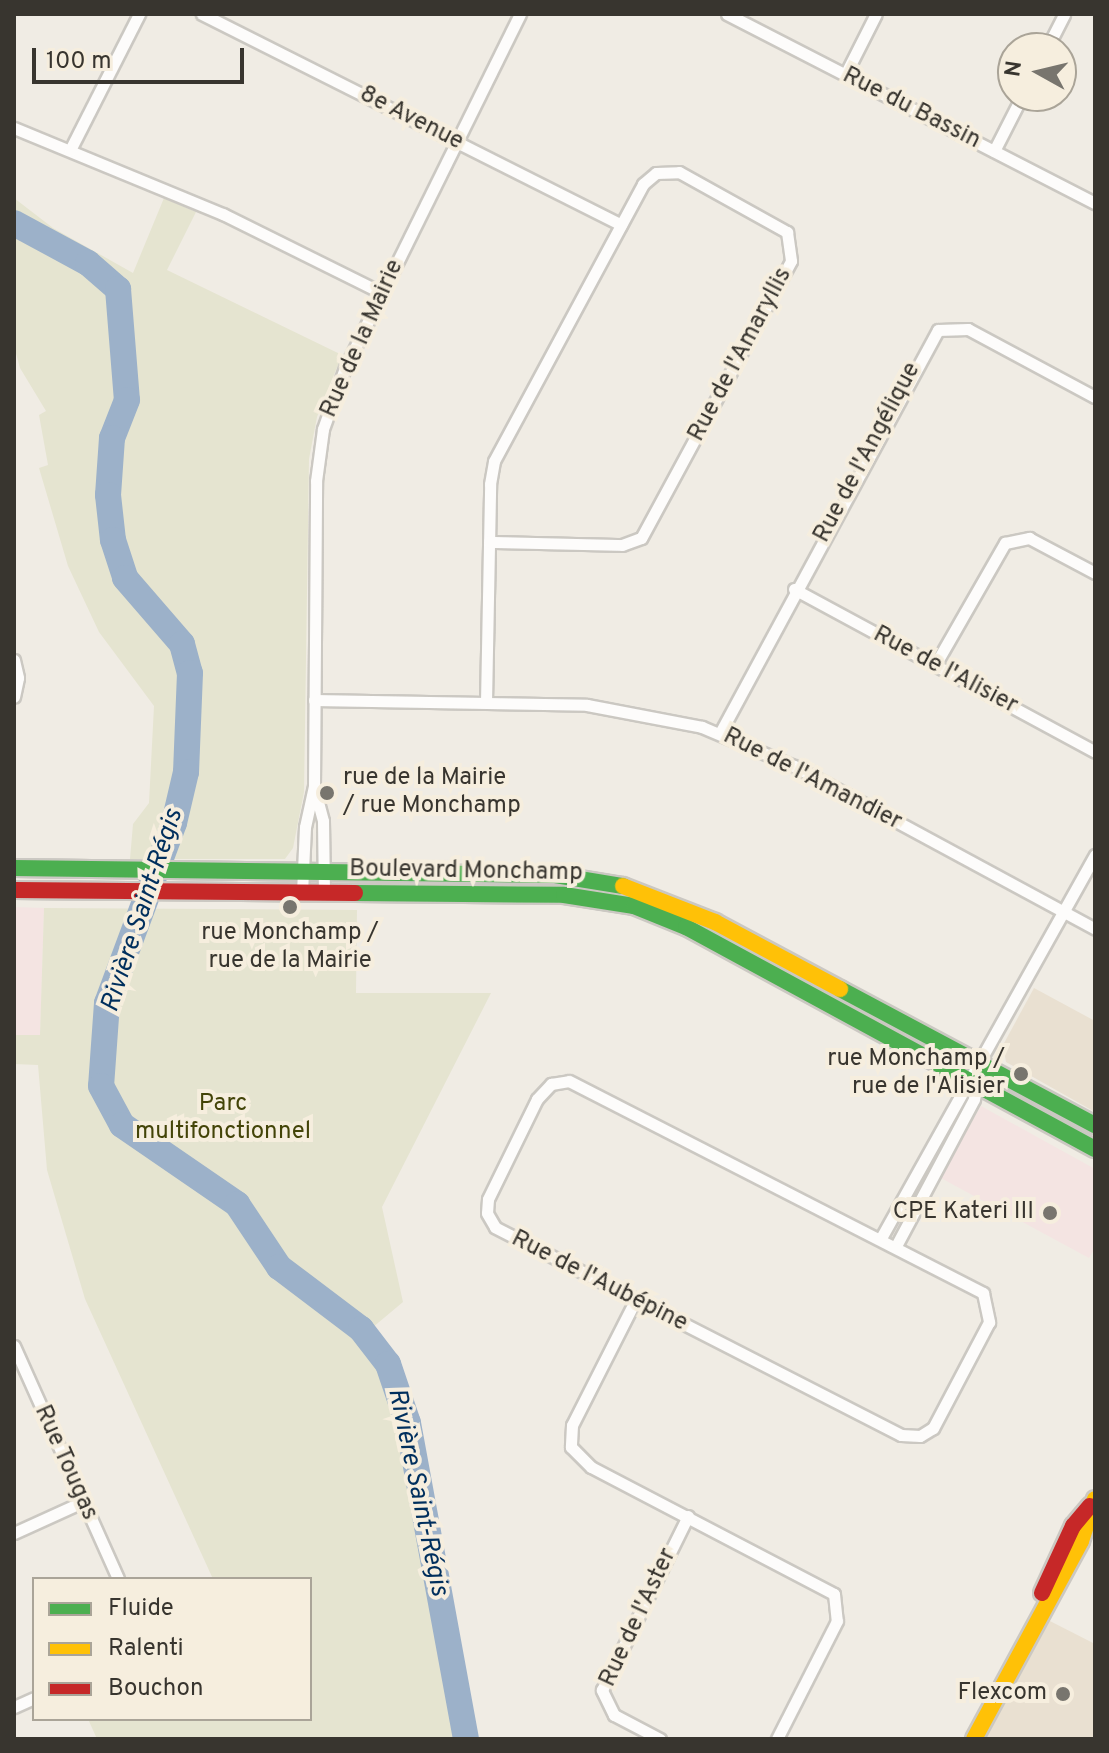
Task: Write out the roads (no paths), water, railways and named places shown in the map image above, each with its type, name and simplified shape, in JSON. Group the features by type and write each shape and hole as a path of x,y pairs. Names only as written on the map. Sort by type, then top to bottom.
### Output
{"street":[{"path":"70,150 139,14"},
{"name":"8e Avenue","path":"202,14 621,225"},
{"name":"Rue de la Mairie","path":"302,893 314,786 320,441 338,384 520,14"},
{"name":"Rue du Bassin","path":"727,14 1095,203"},
{"path":"845,75 876,14"},
{"path":"1055,32 1064,14"},
{"path":"994,151 1014,112"},
{"path":"14,128 223,214 382,293"},
{"name":"Rue de l'Amaryllis","path":"486,702 489,542 494,461 649,176 672,170 782,227 791,236 793,254 641,538 622,545 489,542"},
{"name":"Rue de l'Angélique","path":"720,733 794,589 938,330 968,329 1095,397"},
{"path":"935,665 1005,543 1029,538 1095,573"},
{"name":"Rue de l'Alisier","path":"794,589 1095,752"},
{"path":"14,660 18,678 14,697"},
{"name":"Rue de l'Amandier","path":"314,700 604,706 720,733 794,766 1095,929"},
{"name":"Rue de la Mairie","path":"314,786 323,821 324,893"},
{"path":"896,1246 982,1063 1095,855"},
{"name":"Boulevard Monchamp","path":"14,868 555,875 632,887 703,916 1095,1125"},
{"name":"Boulevard Monchamp","path":"14,890 564,895 634,906 686,927 1095,1149"},
{"path":"881,1238 973,1082"},
{"name":"Rue de l'Aubépine","path":"574,1083 896,1246 977,1288 990,1310 938,1421 920,1436 901,1435 510,1237 489,1220 486,1207 537,1099 551,1084 574,1083"},
{"path":"635,1301 572,1425 571,1447 585,1464 823,1584 837,1600 837,1621 777,1739"},
{"name":"Rue Tougas","path":"15,1353 117,1577"},
{"path":"974,1739 1087,1523 1094,1501"},
{"path":"14,1533 82,1502"},
{"name":"Rue de l'Aster","path":"660,1739 614,1715 602,1690 688,1516"}],"waterway":[{"name":"Rivière Saint-Régis","path":"14,223 88,263 118,289 127,400 112,438 108,495 113,540 125,578 182,644 190,673 186,772 174,823 107,1003 101,1086 122,1125 237,1204 279,1267 361,1329 388,1364 408,1423 466,1739"}],"place":[{"name":"rue de la Mairie / rue Monchamp","path":"327,793"},
{"name":"rue Monchamp / rue de la Mairie","path":"290,907"},
{"name":"rue Monchamp / rue de l'Alisier","path":"1021,1074"},
{"name":"CPE Kateri III","path":"1050,1213"},
{"name":"Flexcom","path":"1063,1694"}],"park label":[{"name":"Parc multifonctionnel","path":"223,1119"}]}
